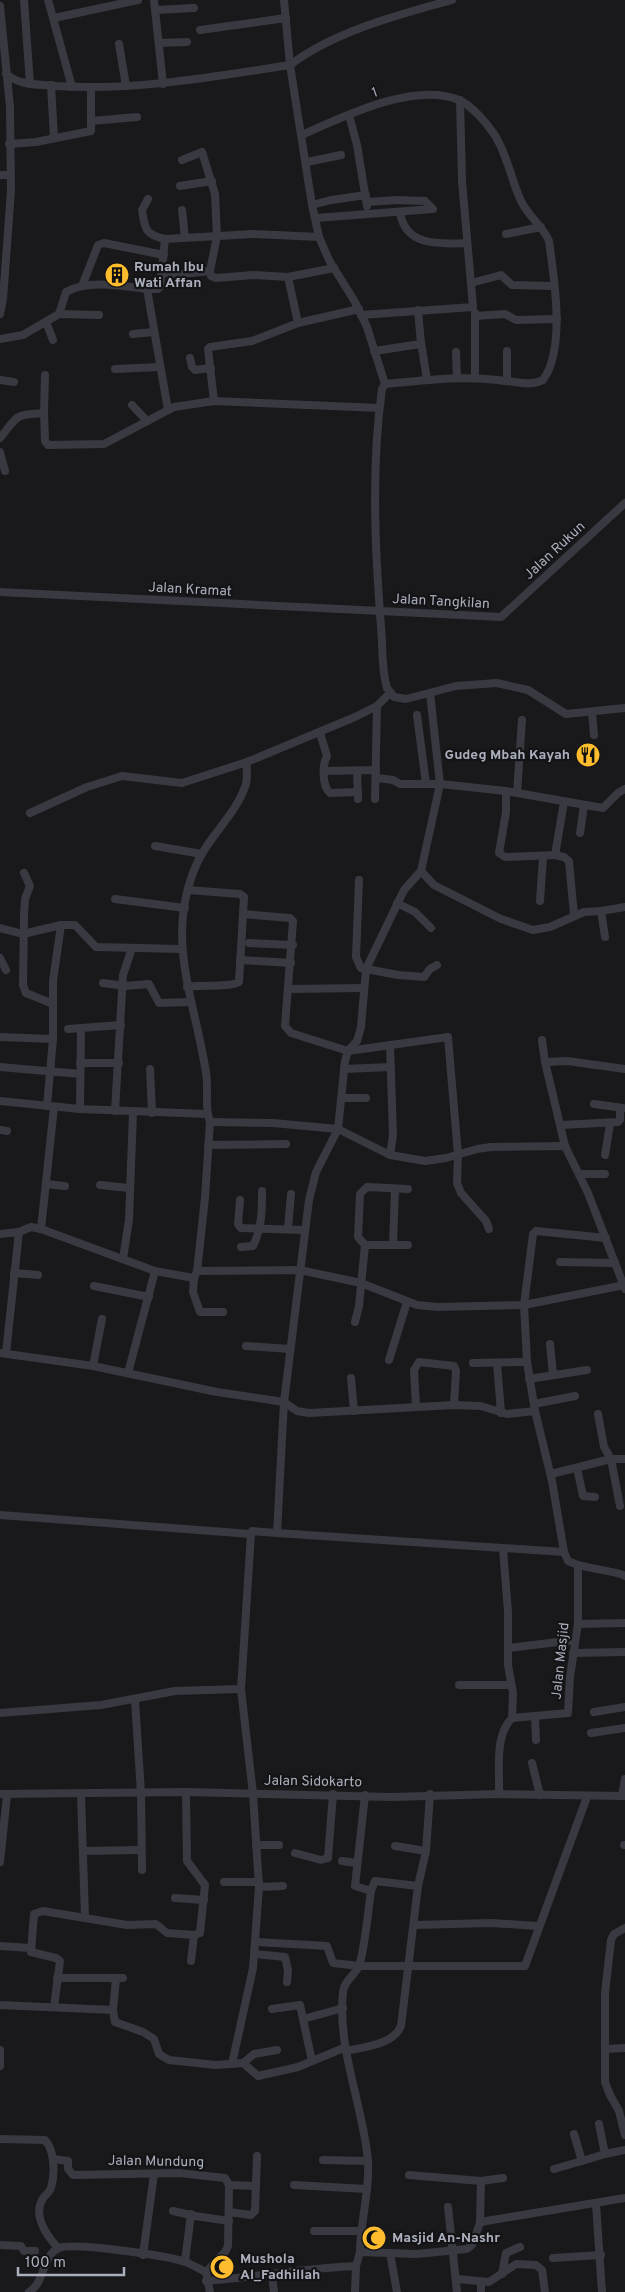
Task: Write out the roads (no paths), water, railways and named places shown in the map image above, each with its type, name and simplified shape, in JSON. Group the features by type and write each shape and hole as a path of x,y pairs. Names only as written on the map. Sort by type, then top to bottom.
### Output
{"street":[{"path":"24,0 30,84"},
{"path":"48,0 72,87"},
{"path":"54,18 138,0"},
{"path":"154,0 162,84"},
{"path":"284,0 290,64 312,206 319,237 334,268 360,312 385,384 379,408 376,506 385,682 390,693 394,697 406,699 469,684 497,683 528,690 566,714 625,708"},
{"path":"6,74 16,83 91,88 162,84 290,64 306,53 347,35 452,0"},
{"path":"0,6 1,48 10,107 6,138 10,175 9,212 3,233 0,314"},
{"path":"156,10 194,8"},
{"path":"200,30 286,18"},
{"path":"159,42 186,42"},
{"path":"119,44 126,86"},
{"path":"9,93 16,83"},
{"path":"51,86 54,138"},
{"path":"6,138 54,138 91,131 91,88"},
{"name":"1","path":"302,135 349,115 413,96 445,96 460,100"},
{"path":"385,384 457,377 534,383 543,380 554,353 557,319 549,241 541,227 532,219 521,202 495,135 477,114 460,100"},
{"path":"460,100 462,181 475,316 475,378"},
{"path":"0,107 10,107"},
{"path":"349,115 368,213"},
{"path":"91,121 137,117"},
{"path":"182,160 202,152 212,181 217,236 210,270 211,276 216,278 253,274 288,278 334,268"},
{"path":"306,162 341,155"},
{"path":"0,175 10,175"},
{"path":"180,186 212,181"},
{"path":"148,199 142,210 146,231 152,237 165,239 254,234 319,237"},
{"path":"312,206 331,200 397,200 427,201 433,210 316,218"},
{"path":"182,210 185,238"},
{"path":"0,212 9,212"},
{"path":"400,212 406,228 420,241 434,244 467,243"},
{"path":"506,234 541,227"},
{"path":"59,314 66,292 82,286 158,289 165,239"},
{"path":"82,286 98,245 104,244 164,255"},
{"path":"161,273 182,274 210,270"},
{"path":"471,284 501,275 512,285 554,286"},
{"path":"288,278 298,323"},
{"path":"147,289 168,410"},
{"path":"214,400 208,349 210,347 252,341 298,323 360,312 473,307"},
{"path":"418,310 427,380"},
{"path":"0,339 23,335 59,314 98,315"},
{"path":"475,316 505,314 516,320 557,319"},
{"path":"46,322 53,340"},
{"path":"133,334 154,332"},
{"path":"374,351 417,346 421,342"},
{"path":"507,351 507,381"},
{"path":"456,352 457,377"},
{"path":"190,358 192,367 195,370 211,368"},
{"path":"115,369 160,367"},
{"path":"45,375 45,441 48,445 104,444 168,410 214,400 379,408"},
{"path":"0,380 14,382"},
{"path":"132,405 147,421"},
{"path":"0,438 13,419 22,415 44,413"},
{"path":"0,452 4,471"},
{"name":"Jalan Rukun","path":"502,617 625,503"},
{"name":"Jalan Kramat","path":"0,592 380,612"},
{"name":"Jalan Tangkilan","path":"380,612 502,617"},
{"path":"30,813 87,787 122,776 182,783 247,762 320,733 377,706 390,693"},
{"path":"277,1533 284,1402 311,1185 338,1129 344,1069 348,1051 357,1041 361,1027 366,969 404,890 421,871 440,784 430,693"},
{"path":"375,799 377,706"},
{"path":"592,712 594,735"},
{"path":"418,716 426,784"},
{"path":"517,793 522,720"},
{"path":"320,733 327,756 323,764 328,792 358,796 357,771"},
{"path":"223,1312 203,1312 198,1310 194,1292 209,1118 206,1073 190,1002 181,949 188,890 202,854 229,816 245,786 247,762"},
{"path":"324,771 357,771 376,774 400,784 440,784 506,791 603,808 618,793 625,789"},
{"path":"506,791 506,812 499,853 505,857 564,856 569,861 574,915"},
{"path":"555,855 564,802"},
{"path":"580,833 584,805"},
{"path":"155,846 202,854"},
{"path":"540,901 543,857"},
{"path":"421,871 434,885 501,919 533,930 550,927 574,915 625,907"},
{"path":"24,873 30,886 25,900 23,985 26,994 53,1004"},
{"path":"360,880 356,957 358,964 366,969 398,976 424,977 430,969 437,965"},
{"path":"187,987 236,984 239,982 243,914 242,895 188,890"},
{"path":"116,899 185,908"},
{"path":"397,903 415,912 431,928"},
{"path":"601,911 605,937"},
{"path":"243,914 290,918 293,925 286,1026 290,1033 348,1051 448,1037 458,1155 458,1188 486,1220 489,1229"},
{"path":"41,1229 51,1106 52,981 61,925"},
{"path":"0,928 23,934 61,925 78,927 90,944 96,948 181,949"},
{"path":"249,943 292,945"},
{"path":"115,1111 124,967 132,948"},
{"path":"0,958 6,970"},
{"path":"240,960 291,963"},
{"path":"103,983 123,986 149,984 159,1002 190,1002"},
{"path":"288,989 364,988"},
{"path":"68,1029 121,1025"},
{"path":"80,1109 81,1028"},
{"path":"0,1037 53,1039"},
{"path":"0,1234 19,1232 31,1227 41,1229 155,1271 196,1274 300,1270 361,1283 407,1302 437,1307 524,1305 624,1286 606,1238 565,1146 545,1062 542,1040"},
{"path":"390,1045 393,1135 390,1155"},
{"path":"545,1062 566,1061 625,1070"},
{"path":"80,1063 119,1062"},
{"path":"0,1067 80,1074"},
{"path":"344,1069 391,1067"},
{"path":"150,1069 152,1113"},
{"path":"341,1098 366,1098"},
{"path":"0,1101 338,1129 390,1155 424,1161 492,1147 565,1146"},
{"path":"561,1125 610,1124 620,1120 622,1108 594,1104"},
{"path":"123,1259 129,1220 133,1112"},
{"path":"605,1155 610,1124"},
{"path":"208,1145 286,1144"},
{"path":"579,1174 605,1174"},
{"path":"46,1184 65,1186"},
{"path":"100,1185 129,1188"},
{"path":"408,1189 367,1187 362,1189 360,1194 358,1237 365,1244 408,1245"},
{"path":"392,1245 395,1189"},
{"path":"241,1247 253,1246 260,1228 262,1191"},
{"path":"288,1228 291,1194"},
{"path":"240,1200 239,1227 305,1230"},
{"path":"19,1232 3,1353 93,1366 216,1392 284,1402 297,1411 309,1414 454,1405 481,1406 501,1413 516,1414 575,1396"},
{"path":"606,1238 534,1232 524,1305 526,1362 551,1474 564,1552 568,1561 578,1566 619,1573 625,1576"},
{"path":"355,1322 365,1244"},
{"path":"560,1262 615,1263"},
{"path":"128,1373 155,1271"},
{"path":"14,1273 38,1275"},
{"path":"94,1286 149,1297"},
{"path":"389,1360 407,1302"},
{"path":"93,1366 102,1319"},
{"path":"550,1344 554,1375"},
{"path":"246,1346 290,1349"},
{"path":"416,1407 414,1370 419,1362 454,1366 456,1371 454,1405"},
{"path":"473,1363 526,1362"},
{"path":"496,1363 501,1413"},
{"path":"530,1378 586,1370"},
{"path":"351,1378 354,1411"},
{"path":"598,1414 604,1447 611,1459 620,1506"},
{"path":"551,1474 611,1459 625,1459"},
{"path":"577,1468 584,1498 595,1497"},
{"path":"0,1514 251,1534 252,1532 277,1533 564,1552"},
{"path":"232,2064 257,1942 259,1884 253,1794 241,1689 251,1534"},
{"path":"499,1794 501,1733 512,1718 513,1694 510,1685 508,1612 503,1549"},
{"name":"Jalan Masjid","path":"512,1718 568,1713 573,1653 578,1624 578,1566"},
{"path":"578,1624 625,1623"},
{"path":"508,1648 575,1640"},
{"path":"573,1653 625,1652"},
{"path":"459,1686 510,1685"},
{"path":"0,1713 102,1705 175,1691 241,1689"},
{"path":"135,1700 141,1793 142,1870"},
{"path":"594,1712 625,1707"},
{"path":"535,1716 536,1740"},
{"path":"591,1733 625,1728"},
{"path":"532,1764 540,1795"},
{"path":"624,1796 625,1778"},
{"path":"54,2007 59,1959 32,1953 30,1948 34,1914 38,1912 127,1925 156,1924 166,1933 194,1935 200,1932 204,1882 188,1865 187,1861 186,1792"},
{"name":"Jalan Sidokarto","path":"3,1795 186,1792 391,1796 499,1794 587,1797 624,1796"},
{"path":"81,1794 85,1918"},
{"path":"295,1853 321,1860 328,1858 333,1794"},
{"path":"243,2063 258,2076 270,2074 346,2049 389,2040 398,2033 401,2026 415,1925 418,1886 426,1851 430,1794"},
{"path":"0,1862 3,1795"},
{"path":"364,1795 356,1887 371,1891"},
{"path":"257,1942 327,1946 333,1963 359,1966 525,1966 538,1926 587,1797"},
{"path":"256,1845 279,1844"},
{"path":"395,1846 426,1851"},
{"path":"83,1851 141,1850"},
{"path":"342,1862 357,1863"},
{"path":"355,2292 356,2266 360,2252 360,2231 367,2189 368,2161 364,2132 346,2049 343,1989 359,1966 373,1884 377,1880 418,1886"},
{"path":"224,1882 283,1886"},
{"path":"175,1898 204,1900"},
{"path":"415,1925 490,1923 538,1926"},
{"path":"625,1928 614,1934 611,1940 605,1993 605,2082 610,2096 620,2111 625,2135"},
{"path":"192,1961 194,1935"},
{"path":"0,1946 30,1948"},
{"path":"255,1954 286,1957 287,1982"},
{"path":"58,1978 119,1979 113,2010 116,2022 143,2032 154,2039 163,2058 187,2063 232,2064 243,2063 254,2054 277,2050"},
{"path":"0,2005 113,2010"},
{"path":"272,2008 300,2005 312,2061"},
{"path":"303,2018 343,2008"},
{"path":"605,2049 625,2048"},
{"path":"0,2050 0,2066"},
{"path":"599,2124 605,2154"},
{"path":"574,2134 582,2161"},
{"path":"0,2139 45,2140 53,2159 51,2188 43,2197 39,2206 40,2221 46,2233 58,2248"},
{"path":"554,2168 625,2150"},
{"path":"229,2212 253,2214 256,2211 257,2156"},
{"name":"Jalan Mundung","path":"53,2159 68,2161 68,2169 73,2175 179,2172 225,2178 229,2185"},
{"path":"322,2160 368,2161"},
{"path":"143,2255 154,2174"},
{"path":"409,2175 481,2182 503,2178"},
{"path":"360,2252 417,2254 470,2248 480,2223 481,2182"},
{"path":"210,2292 206,2281 206,2272 227,2250 229,2185 256,2186"},
{"path":"294,2185 367,2189"},
{"path":"480,2223 498,2218 625,2198"},
{"path":"596,2204 601,2254 602,2292"},
{"path":"448,2207 457,2292"},
{"path":"173,2211 229,2221"},
{"path":"185,2262 191,2214"},
{"path":"314,2231 360,2231"},
{"path":"0,2245 17,2245 21,2246 24,2251 35,2251"},
{"path":"29,2292 41,2280 50,2256 58,2248 81,2246 143,2255 185,2262 206,2272"},
{"path":"502,2274 506,2253 520,2247"},
{"path":"390,2252 397,2292"},
{"path":"554,2258 601,2254"},
{"path":"457,2279 493,2282 516,2264 536,2265 542,2270 545,2292"},
{"path":"206,2281 272,2275 304,2268 356,2266"},
{"path":"272,2275 274,2292"},
{"path":"481,2282 481,2292"}],"place":[{"name":"Rumah Ibu Wati Affan","path":"117,275"},
{"name":"Gudeg Mbah Kayah","path":"588,755"},
{"name":"Masjid An-Nashr","path":"374,2238"},
{"name":"Mushola Al_Fadhillah","path":"222,2267"}]}
